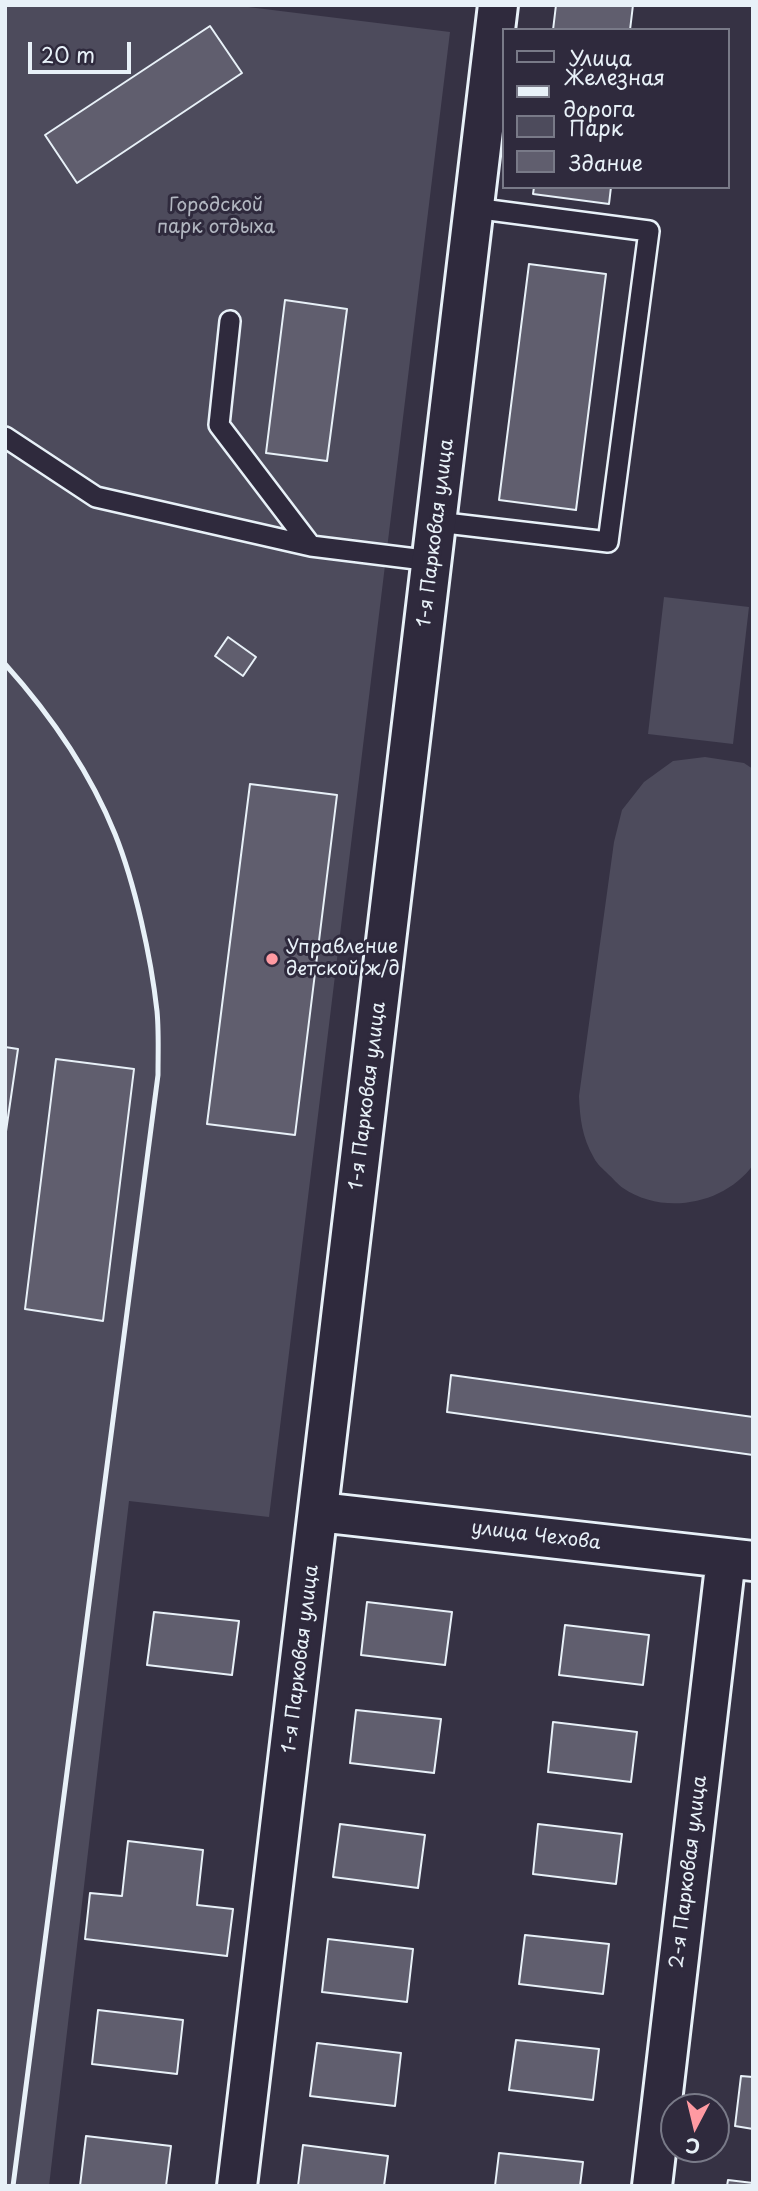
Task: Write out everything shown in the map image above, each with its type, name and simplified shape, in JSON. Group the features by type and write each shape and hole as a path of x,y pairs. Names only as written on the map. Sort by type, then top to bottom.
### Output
{"street":[{"name":"1-я Парковая улица","path":"236,2186 498,5"},
{"name":"улица Чехова","path":"319,1512 739,1560"},
{"name":"2-я Парковая улица","path":"652,2186 739,1560"}],"lane":[{"path":"437,522 608,542 649,231 474,208"},
{"path":"230,321 219,425 311,546"},
{"path":"5,437 96,497 311,546 432,561"}],"green space":[{"name":"Городской парк отдыха","path":"5,5 232,5 450,32 269,1517 129,1501 49,2186 5,2186"},
{"path":"664,597 749,607 733,744 648,734"},
{"path":"705,757 744,763 753,769 753,1165 727,1189 710,1197 693,1202 657,1202 639,1197 621,1187 595,1160 584,1135 579,1096 614,842 622,810 644,782 673,761"}],"building":[{"path":"556,5 633,5 630,28 553,28"},
{"path":"210,26 242,73 77,183 45,135"},
{"path":"534,189 611,189 609,204 533,194"},
{"path":"529,264 606,274 576,510 499,500"},
{"path":"285,300 347,309 327,461 266,453"},
{"path":"228,637 256,657 243,676 215,656"},
{"name":"Управление детской ж/д","path":"250,784 337,795 295,1135 207,1124"},
{"path":"5,1047 18,1049 5,1138"},
{"path":"56,1059 134,1069 103,1321 25,1309"},
{"path":"451,1375 753,1417 753,1455 447,1412"},
{"path":"367,1602 452,1612 445,1665 361,1655"},
{"path":"154,1612 239,1621 232,1675 147,1665"},
{"path":"565,1625 649,1635 643,1685 559,1675"},
{"path":"356,1710 441,1719 434,1773 350,1763"},
{"path":"553,1722 637,1732 631,1782 548,1772"},
{"path":"340,1824 425,1835 418,1888 333,1877"},
{"path":"538,1824 622,1834 616,1884 533,1874"},
{"path":"128,1841 203,1850 197,1905 233,1909 227,1956 85,1939 90,1893 122,1896"},
{"path":"525,1935 609,1944 603,1994 519,1984"},
{"path":"328,1939 413,1949 407,2002 322,1992"},
{"path":"98,2010 183,2020 177,2074 92,2064"},
{"path":"516,2040 599,2049 593,2100 509,2090"},
{"path":"317,2043 401,2053 395,2106 310,2096"},
{"path":"741,2076 753,2077 753,2129 735,2126"},
{"path":"86,2136 171,2146 166,2186 80,2186"},
{"path":"303,2145 388,2156 384,2186 298,2186"},
{"path":"499,2153 583,2162 580,2186 495,2186"},
{"path":"728,2180 753,2183 753,2186 727,2186"}],"railway":[{"path":"5,664 67,744 93,788 115,834 129,875 151,968 158,1043 158,1075 13,2186"}],"place":[{"name":"Управление детской ж/д","path":"272,959"}]}
